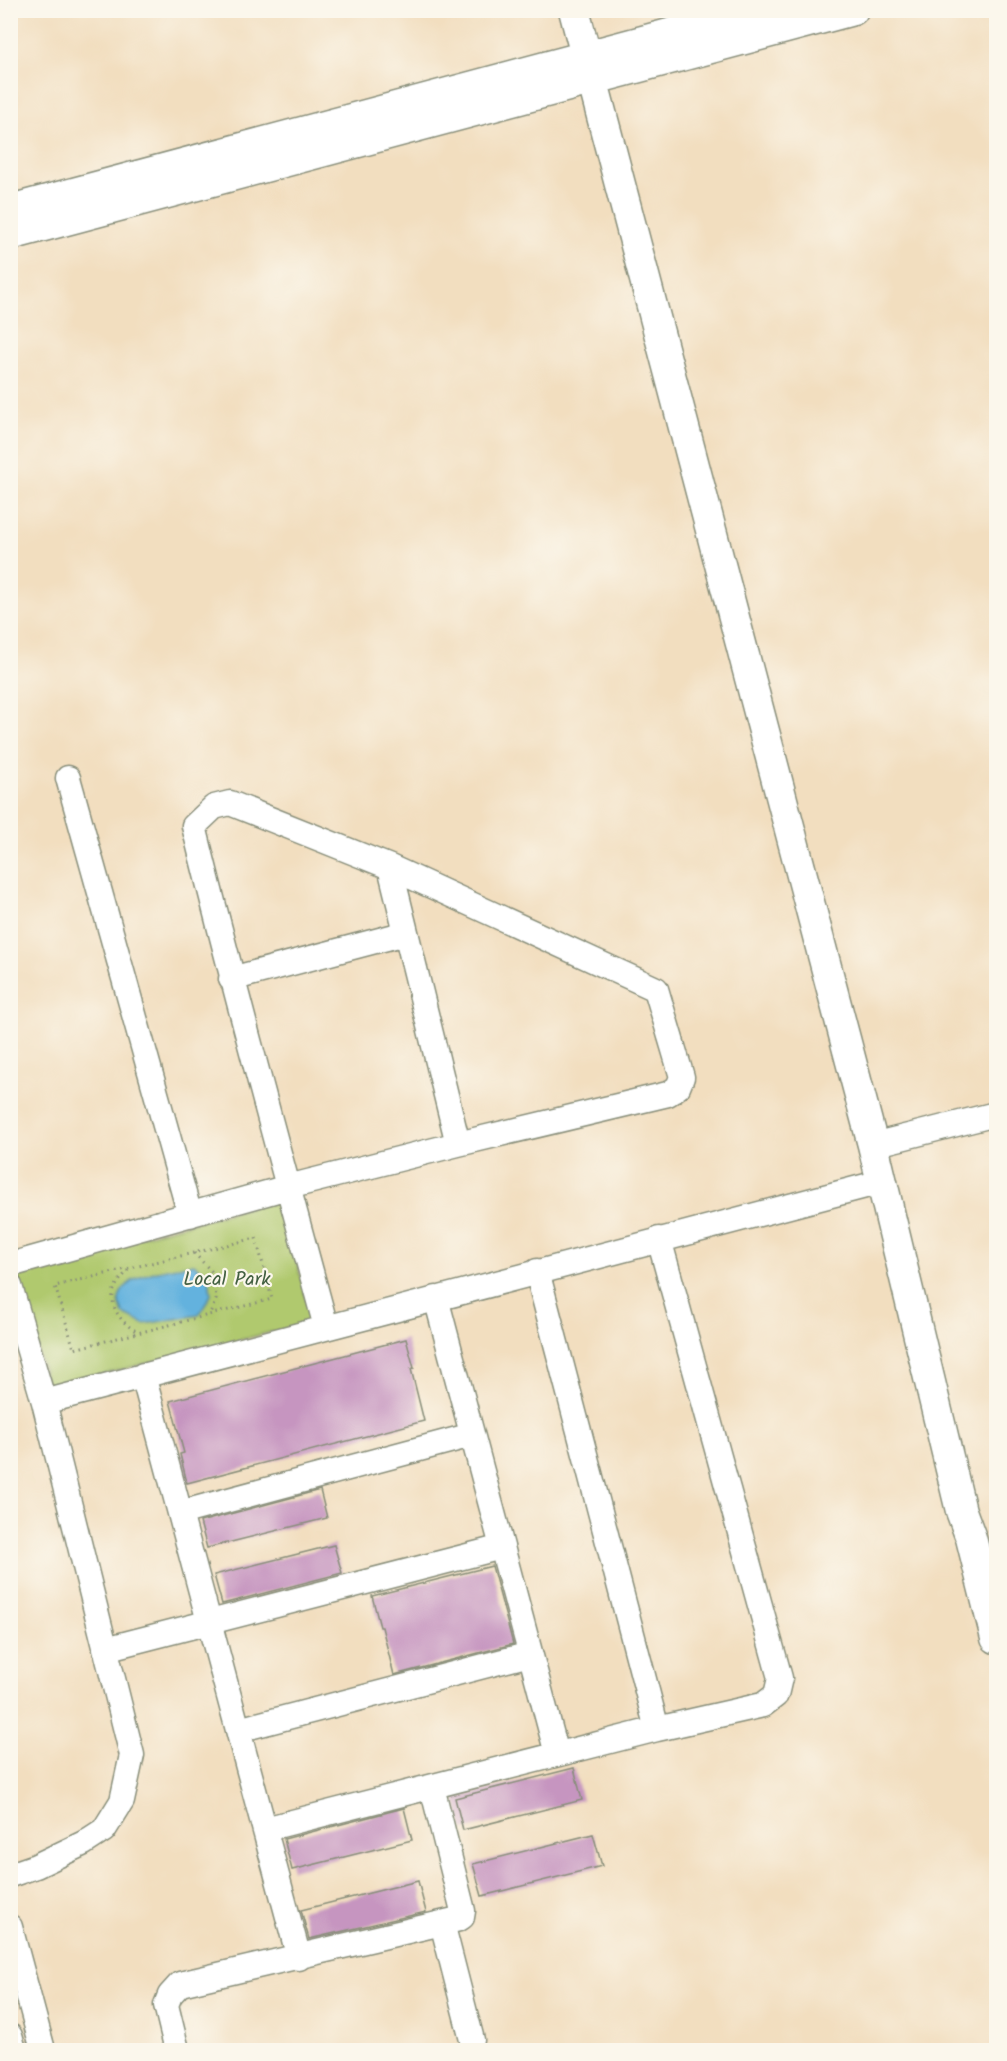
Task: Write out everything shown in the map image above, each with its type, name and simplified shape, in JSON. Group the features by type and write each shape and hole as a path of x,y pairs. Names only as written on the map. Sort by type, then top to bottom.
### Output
{"main road":[{"path":"574,10 873,1145 961,1510 971,1538 996,1638"},
{"path":"10,235 588,68 759,10"},
{"path":"10,210 588,68 853,10"}],"street":[{"path":"68,778 190,1215"},
{"path":"10,1265 288,1188 458,1144 668,1094 678,1087 682,1077 656,989 390,867 230,803 214,807 194,826 231,979 288,1188 326,1327"},
{"path":"390,867 458,1144"},
{"path":"231,979 406,933"},
{"path":"873,1145 996,1114"},
{"path":"44,1402 881,1182"},
{"path":"265,1829 657,1729 763,1705 776,1695 780,1678 658,1239"},
{"path":"537,1271 657,1729"},
{"path":"10,1286 44,1402 132,1755 122,1801 104,1830 84,1843 36,1866 10,1875"},
{"path":"436,1298 557,1754"},
{"path":"143,1375 298,1958"},
{"path":"180,1513 472,1435"},
{"path":"105,1649 502,1547"},
{"path":"238,1730 530,1654"},
{"path":"177,2050 166,2005 170,1995 180,1984 298,1958 462,1917 464,1911 432,1786"},
{"path":"442,1923 472,2040"},
{"path":"10,1927 43,2050"},
{"path":"10,2036 14,2050"}],"path":[{"path":"256,1238 272,1299 74,1350 54,1286 129,1269 256,1238"},
{"path":"194,1253 214,1274 216,1300 209,1315"},
{"path":"129,1269 116,1286 113,1295 117,1313 127,1326 139,1333"}],"green space":[{"name":"Local Park","path":"281,1199 312,1322 48,1388 15,1270"}],"water":[{"path":"194,1264 209,1276 211,1295 199,1315 144,1324 123,1314 119,1300 122,1291 129,1284 150,1273"}],"building":[{"path":"406,1339 424,1421 187,1483 180,1454 184,1453 170,1401"},
{"path":"320,1490 327,1518 207,1548 200,1522"},
{"path":"334,1545 342,1573 222,1604 214,1575"},
{"path":"492,1566 513,1644 394,1675 372,1596"},
{"path":"574,1768 582,1800 463,1830 455,1798"},
{"path":"404,1808 412,1840 292,1870 284,1839"},
{"path":"593,1834 602,1866 482,1896 473,1864"},
{"path":"418,1881 426,1912 309,1939 301,1910"}]}
